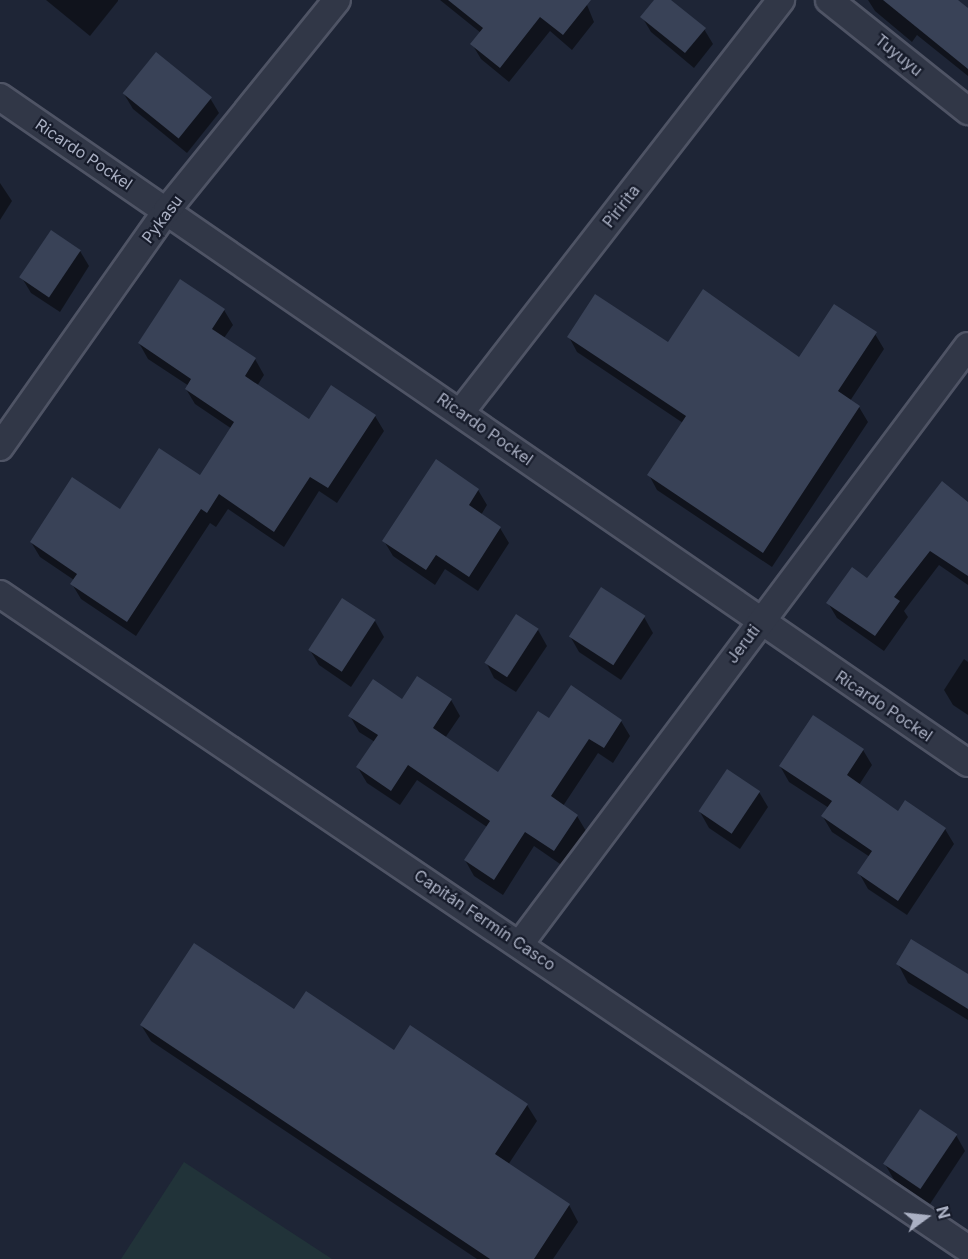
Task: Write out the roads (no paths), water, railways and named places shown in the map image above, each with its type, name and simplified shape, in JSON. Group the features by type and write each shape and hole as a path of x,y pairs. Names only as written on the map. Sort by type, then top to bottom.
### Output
{"street":[{"name":"Pykasu","path":"0,447 167,210 337,0"},
{"name":"Piririta","path":"461,412 781,0"},
{"name":"Tuyuyu","path":"829,0 968,111"},
{"name":"Ricardo Pockel","path":"0,97 461,412 759,622 968,763"},
{"name":"Jeruti","path":"520,944 968,346"},
{"name":"Capitán Fermín Casco","path":"0,594 968,1249"}]}
